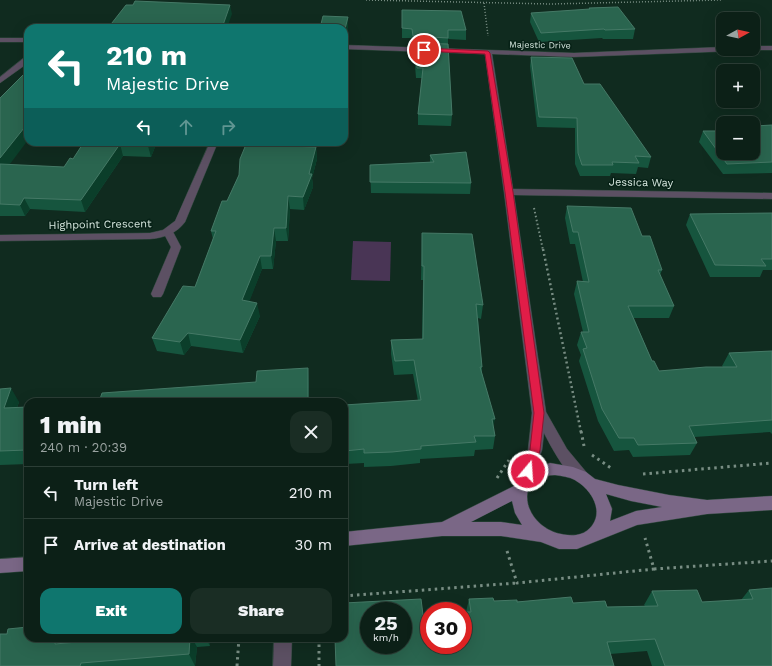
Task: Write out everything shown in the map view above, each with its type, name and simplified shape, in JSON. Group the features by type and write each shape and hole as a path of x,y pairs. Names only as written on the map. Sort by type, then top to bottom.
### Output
{"street":[{"path":"0,40 24,40"},
{"name":"Majestic Drive","path":"348,47 574,55 716,50"},
{"path":"760,48 772,48"},
{"path":"488,53 509,192 539,413 535,450 519,499 521,512 528,525 540,535 552,541 568,544 584,541 595,534 636,518 707,507 772,503"},
{"path":"0,81 24,61"},
{"path":"157,294 176,247 168,232 175,228 180,222 212,146"},
{"name":"Jessica Way","path":"509,192 772,196"},
{"name":"Highpoint Crescent","path":"0,238 150,236 168,232"},
{"path":"539,413 562,453 601,499 604,506 603,519 595,534"},
{"path":"442,529 523,486 532,476 546,470 560,469 627,495 707,507"},
{"path":"348,539 442,529 501,529 540,535"},
{"path":"0,566 24,564"},
{"path":"282,666 283,642"}],"path":[{"path":"366,0 551,4 721,0"},
{"path":"484,2 488,38"},
{"path":"533,205 585,450"},
{"path":"640,475 772,463"},
{"path":"654,570 772,561"},
{"path":"348,596 517,583"},
{"path":"238,666 240,642"},
{"path":"319,642 319,666"}],"shaded area":[{"path":"353,241 391,242 390,281 351,280"}],"building":[{"path":"135,1 230,5 223,24 111,24 126,5 133,5"},
{"path":"618,7 635,29 604,29 541,33 531,13 590,9 589,8"},
{"path":"402,10 461,11 466,30 448,30 448,38 413,36 412,29 402,28"},
{"path":"323,16 348,17 346,24 321,24"},
{"path":"414,43 448,44 452,115 418,114 423,68 417,68"},
{"path":"531,57 572,58 584,84 600,84 651,157 635,156 639,163 612,162 613,165 582,165 578,153 577,118 539,117"},
{"path":"24,74 24,128 0,158 0,98"},
{"path":"772,125 772,162 727,164 724,160 760,160 760,126"},
{"path":"703,131 716,131 716,149"},
{"path":"81,146 119,146 81,200 24,198 20,205 0,204 0,164 64,167 70,158 73,159"},
{"path":"245,146 316,147 309,174 312,174 303,197 288,196 286,228 274,228 271,256 260,256 242,300 257,303 240,340 188,333 180,342 152,338 183,286 195,287 216,231 211,231 222,201 227,201 239,175 240,159"},
{"path":"466,152 471,183 370,182 370,165 434,162 430,155"},
{"path":"567,206 631,208 642,236 650,236 662,270 658,270 674,306 628,306 652,361 654,361 659,371 706,367 737,367 729,353 772,351 772,420 689,426 697,443 638,445 634,438 619,438 602,409 583,349 587,348 581,332 589,332 577,281 589,282 578,232 573,232"},
{"path":"772,213 772,259 761,259 766,266 715,265 690,214"},
{"path":"422,233 472,234 483,305 476,304 482,367 480,367 495,419 492,419 495,436 474,436 476,442 421,446 421,449 392,452 364,453 364,449 348,451 348,405 421,400 414,360 395,361 391,340 423,339 424,266 422,266"},
{"path":"308,368 308,398 100,398 102,393 256,382 257,371"},
{"path":"11,388 4,408 24,407 24,450 0,451 0,389"},
{"path":"772,588 772,666 665,666 655,639 607,642 614,666 336,666 335,642 348,642 348,603 360,602 360,654 412,654 412,602 363,602 421,599 420,654 472,654 472,602 469,602 469,599 493,598 494,601 517,600 517,602 571,597 573,603 605,601 607,607 658,606 652,591 697,590 702,602 753,599 749,590"},
{"path":"24,627 24,642 55,642 55,644 77,642 190,642 189,654 81,663 80,666 0,666 0,634 7,634 8,629"}],"route":[{"path":"424,50 488,53 509,192 539,413 535,450 528,471"}]}
